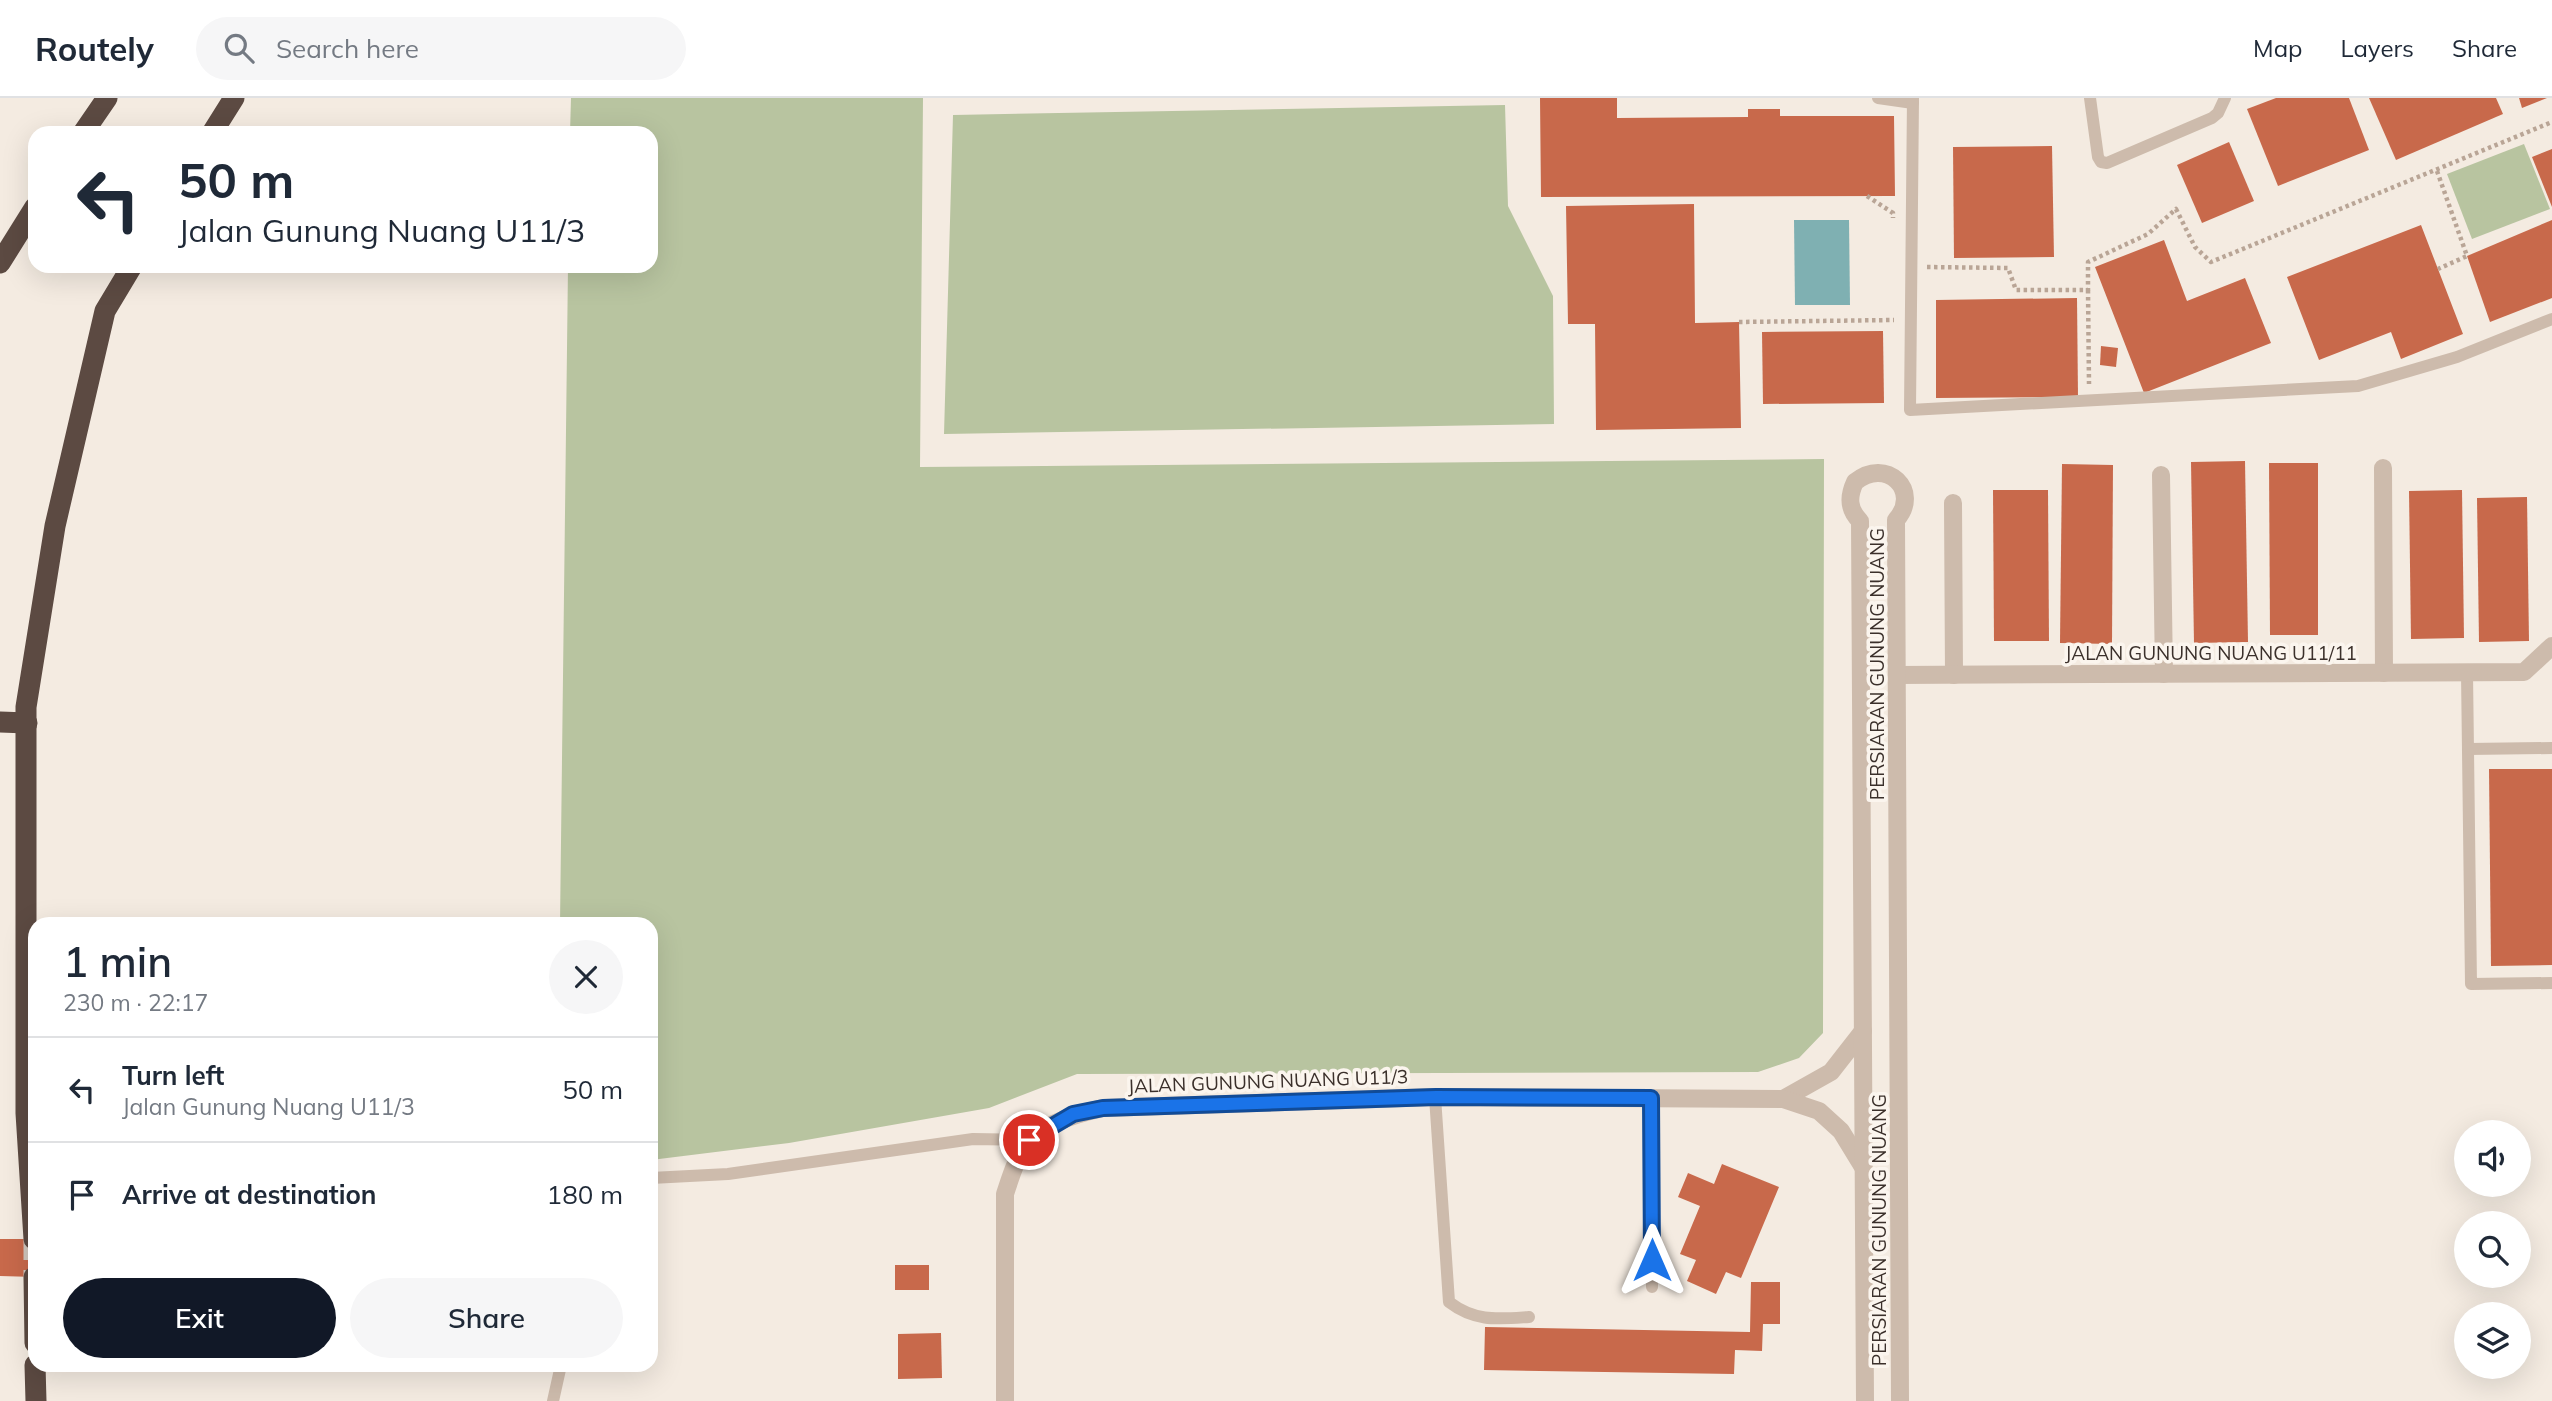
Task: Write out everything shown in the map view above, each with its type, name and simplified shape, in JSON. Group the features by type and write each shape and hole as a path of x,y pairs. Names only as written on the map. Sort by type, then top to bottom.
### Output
{"highway":[{"path":"88,126 107,98"},
{"path":"216,126 234,98"},
{"path":"0,263 28,218"},
{"path":"28,1144 26,706 55,526 105,311 128,273"},
{"path":"0,722 27,723"},
{"path":"35,1372 36,1401"}],"street":[{"path":"2383,468 2384,673"},
{"name":"PERSIARAN GUNUNG NUANG","path":"1865,1401 1860,521 1851,510 1849,500 1855,482 1872,472 1891,475 1898,481 1905,499 1904,509 1896,520 1900,1401"},
{"path":"2161,475 2164,674"},
{"path":"1953,503 1954,676"},
{"name":"JALAN GUNUNG NUANG U11/11","path":"1897,676 2524,673 2552,646"},
{"path":"1783,1099 1830,1072 1863,1031"},
{"name":"JALAN GUNUNG NUANG U11/3","path":"1029,1140 1073,1114 1103,1108 1436,1097 1783,1099 1819,1111 1841,1131 1863,1167"},
{"path":"1005,1401 1005,1194 1016,1163 1029,1140"}],"lane":[{"path":"1878,98 1913,100 1910,410 2358,386 2457,357 2552,319"},
{"path":"2090,98 2098,157 2101,162 2107,163 2212,118 2227,99"},
{"path":"2468,673 2470,984 2552,983"},
{"path":"2468,749 2552,748"},
{"path":"1436,1097 1449,1302 1461,1311 1491,1320 1529,1317"},
{"path":"1651,1098 1652,1287"},
{"path":"658,1178 728,1174 972,1139 1029,1140"},
{"path":"554,1401 560,1372"}],"path":[{"path":"2089,400 2088,262 2148,234 2176,209 2195,247 2211,262 2552,122"},
{"path":"2437,171 2467,256 2438,269"},
{"path":"1867,196 1893,213 1894,227"},
{"path":"1911,267 2008,268 2016,290 2088,290"},
{"path":"1740,322 1895,320 1895,307"}],"green space":[{"path":"571,98 923,98 920,467 1824,459 1823,1033 1799,1058 1758,1072 1077,1074 989,1108 789,1143 658,1159 658,917 560,917 568,273 658,273 658,126 570,126"},
{"path":"1505,105 1508,206 1553,296 1554,424 944,434 953,115"},
{"path":"2524,144 2550,209 2472,239 2447,174"}],"water":[{"path":"1794,220 1849,220 1850,305 1795,305"}],"building":[{"path":"1540,98 1617,98 1617,118 1748,117 1748,109 1780,109 1780,116 1894,116 1895,196 1541,197"},
{"path":"2276,98 2349,98 2369,150 2278,186 2247,109"},
{"path":"2369,98 2496,98 2503,114 2396,160"},
{"path":"2519,98 2547,98 2522,108"},
{"path":"2229,142 2254,201 2202,223 2177,165"},
{"path":"2052,146 2054,257 1954,258 1953,147"},
{"path":"2552,149 2552,207 2532,157"},
{"path":"1694,204 1695,323 1739,322 1741,428 1596,430 1595,324 1568,324 1566,206"},
{"path":"2552,220 2552,298 2490,322 2467,256"},
{"path":"2421,225 2463,334 2401,359 2391,332 2319,360 2287,277"},
{"path":"2164,240 2187,301 2245,278 2271,343 2144,393 2095,267"},
{"path":"2077,298 2078,397 1936,398 1936,300"},
{"path":"1883,331 1884,403 1763,404 1762,332"},
{"path":"2101,346 2118,348 2116,367 2100,365"},
{"path":"2245,461 2248,642 2194,643 2191,462"},
{"path":"2269,463 2318,463 2318,635 2270,635"},
{"path":"2062,464 2113,465 2112,644 2060,643"},
{"path":"1993,490 2048,490 2049,641 1994,641"},
{"path":"2462,490 2464,638 2411,639 2409,491"},
{"path":"2527,497 2529,641 2479,642 2477,498"},
{"path":"2489,769 2552,769 2552,965 2491,966"},
{"path":"1722,1164 1779,1187 1741,1278 1726,1272 1716,1294 1687,1281 1696,1260 1680,1254 1700,1206 1678,1197 1688,1173 1714,1184"},
{"path":"0,1239 28,1239 28,1277 0,1276"},
{"path":"895,1265 929,1265 929,1290 895,1290"},
{"path":"1751,1282 1780,1282 1780,1324 1763,1324 1762,1351 1735,1350 1734,1374 1484,1370 1485,1327 1750,1332"},
{"path":"941,1333 942,1378 898,1379 898,1334"}],"route":[{"path":"1029,1140 1073,1114 1103,1108 1436,1097 1651,1098 1652,1260"}]}
